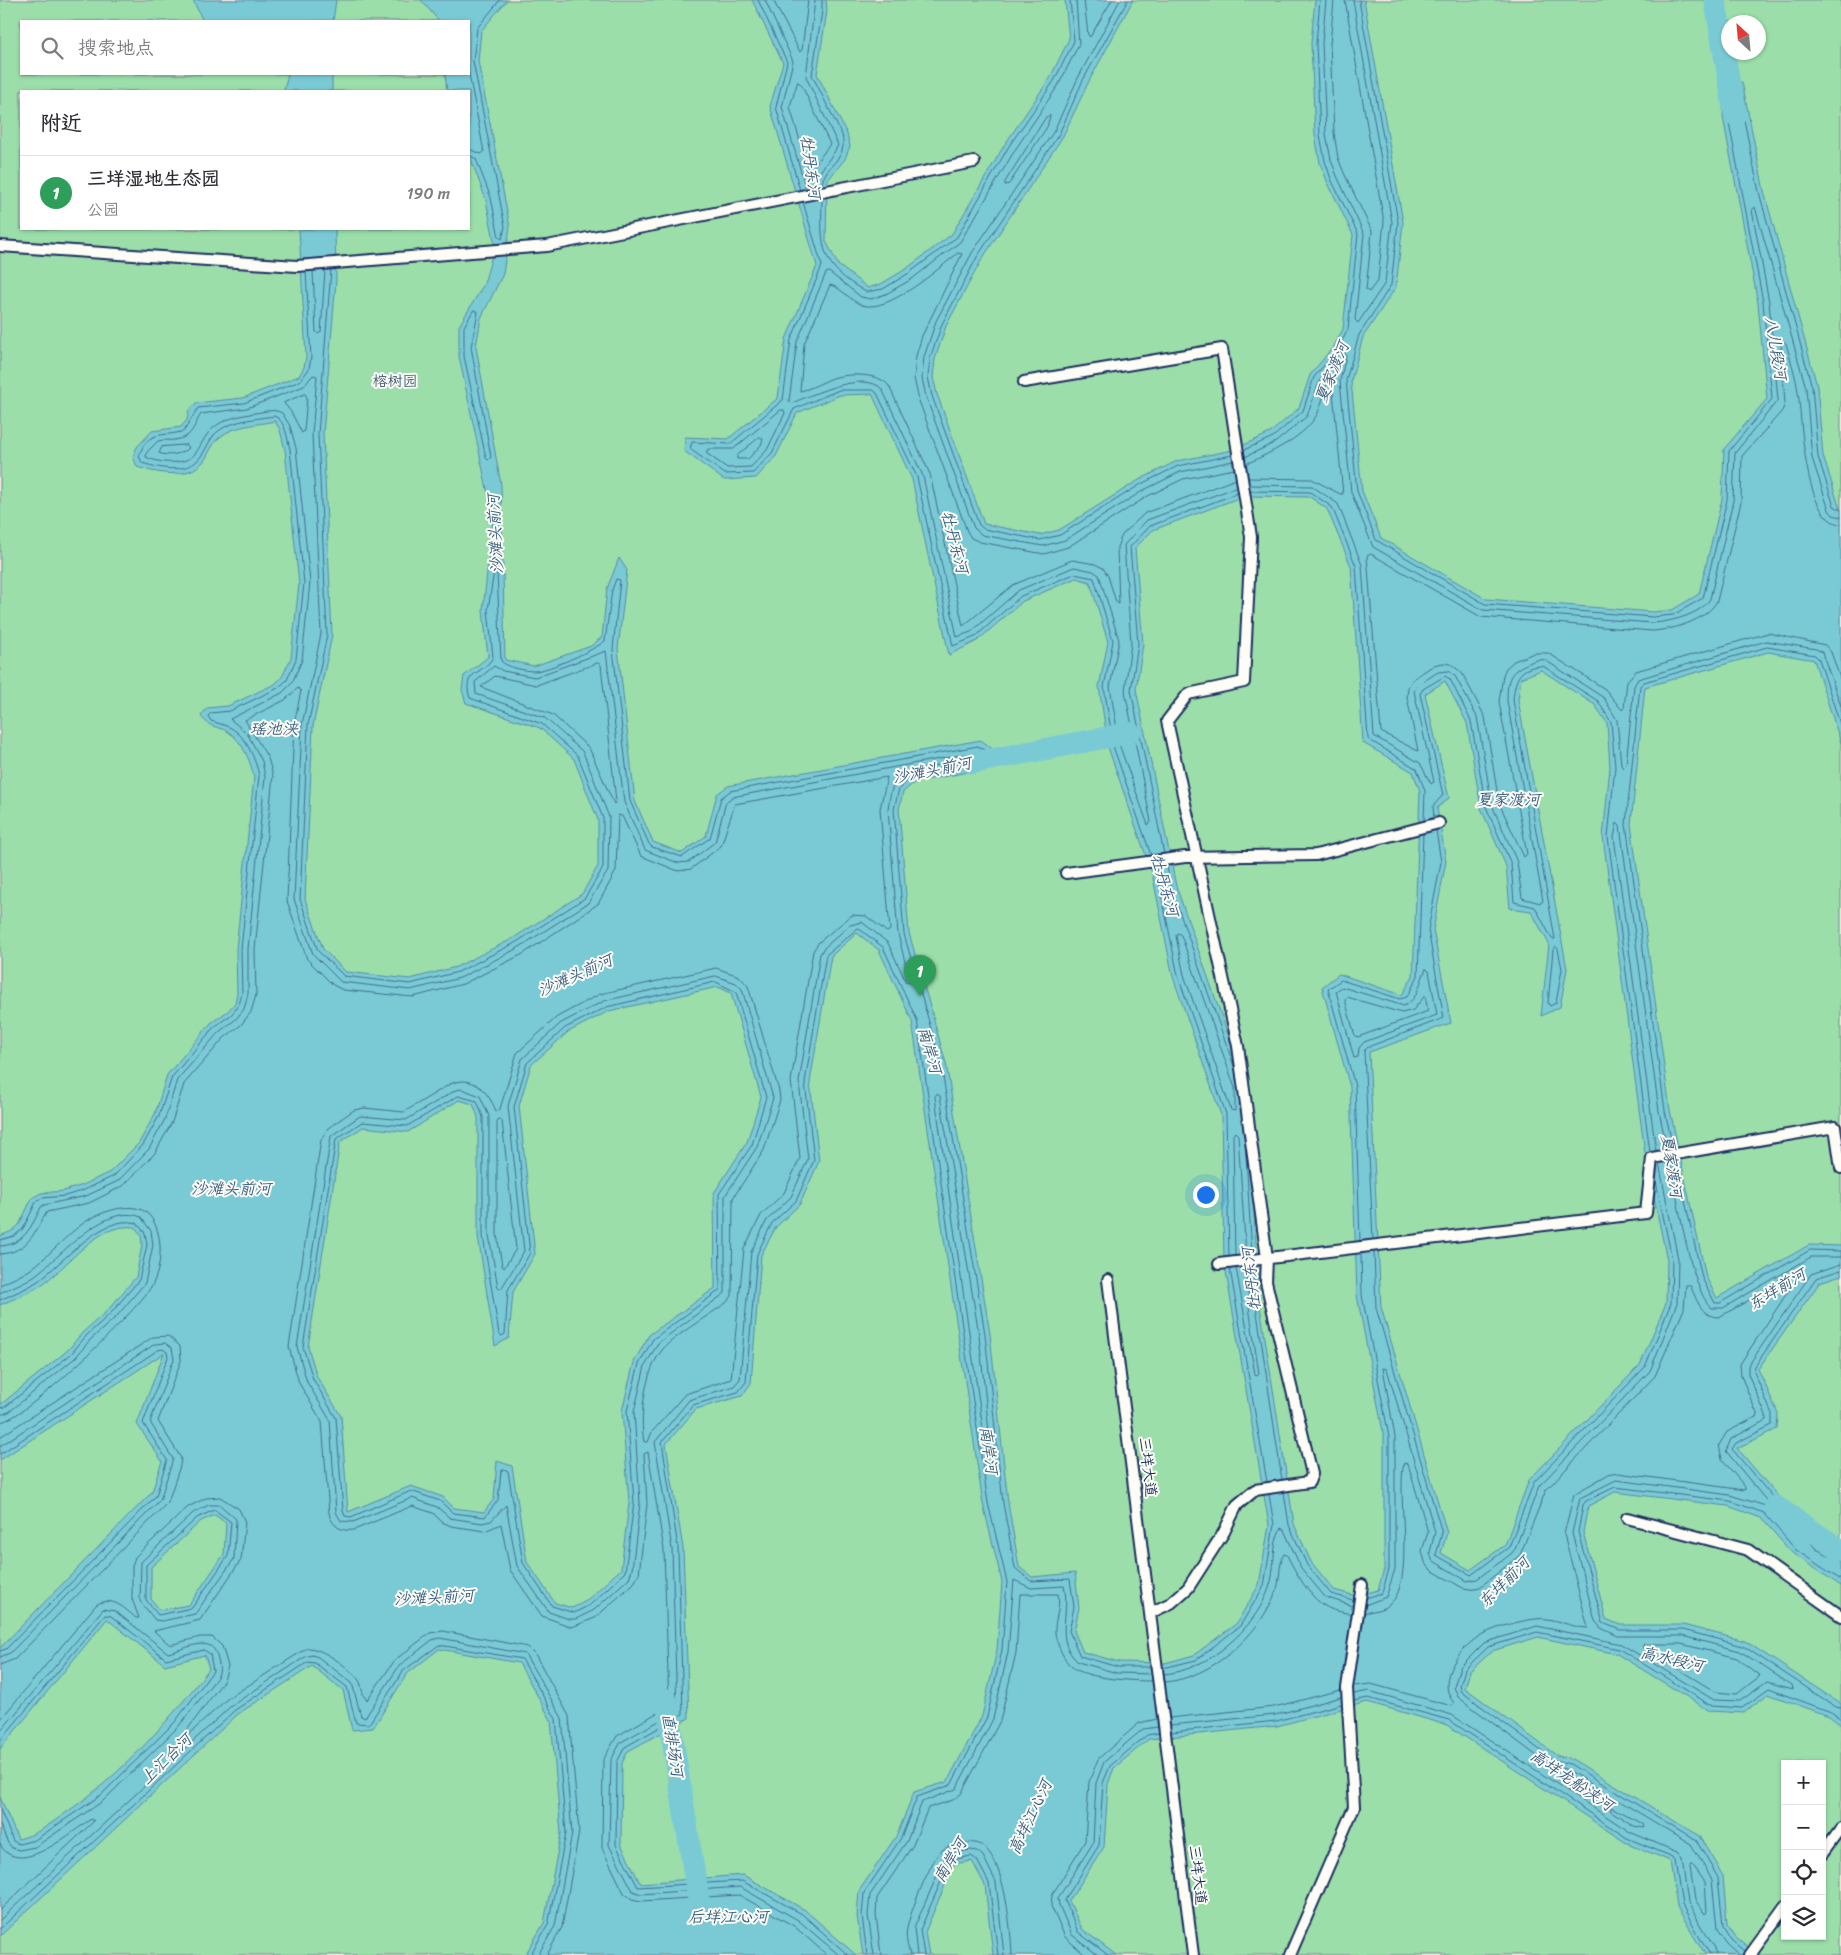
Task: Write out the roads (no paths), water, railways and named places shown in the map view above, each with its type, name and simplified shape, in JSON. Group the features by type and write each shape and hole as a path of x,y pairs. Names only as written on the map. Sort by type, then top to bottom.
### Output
{"street":[{"path":"0,246 297,266 546,246 974,162"},
{"path":"1024,382 1222,349 1251,537 1244,682 1188,694 1167,721 1238,1046 1267,1258 1266,1282 1312,1474 1309,1482 1255,1490 1237,1505 1224,1532 1188,1588 1171,1603 1150,1613"},
{"path":"1066,874 1186,857 1316,855 1439,824"},
{"path":"1219,1264 1646,1213 1652,1158 1835,1127 1841,1168"},
{"name":"三垟大道","path":"1108,1280 1193,1955"},
{"path":"1627,1518 1748,1550 1841,1616"},
{"path":"1290,1955 1354,1807 1348,1685 1361,1590"},
{"path":"1825,1850 1841,1828"},
{"path":"1750,1955 1781,1913"}],"water":[{"path":"193,0 336,0 333,20 203,20"},
{"path":"421,0 507,0 481,31 478,61 510,227 503,274 481,318 476,347 501,485 505,660 534,666 591,646 602,637 607,589 619,558 627,570 618,649 635,801 653,842 682,853 706,836 717,794 728,786 981,740 1012,764 915,782 903,792 899,809 909,933 946,1063 990,1334 1008,1503 1019,1567 1032,1577 1075,1573 1079,1608 1074,1631 1083,1652 1119,1662 1165,1663 1194,1655 1236,1624 1259,1585 1269,1525 1224,1260 1221,1115 1173,977 1152,873 1109,750 1099,687 1108,642 1090,582 1076,578 1023,601 977,641 949,655 912,479 872,394 840,395 797,413 776,456 756,478 724,480 684,451 685,437 728,439 778,398 786,339 817,266 770,106 783,63 752,0 826,0 827,11 817,74 847,134 850,146 845,159 827,181 826,241 838,265 868,288 881,284 906,269 952,234 1005,144 1050,78 1069,39 1065,0 1133,0 1088,83 1063,136 982,259 946,326 935,359 933,377 937,394 984,524 1040,535 1059,530 1139,480 1177,461 1233,450 1270,433 1299,408 1310,375 1334,346 1343,329 1353,235 1320,163 1315,135 1311,43 1315,0 1364,0 1403,222 1396,287 1363,337 1351,381 1362,491 1381,538 1486,599 1653,612 1672,610 1699,594 1722,499 1724,449 1767,399 1758,303 1723,117 1724,86 1742,82 1764,191 1817,386 1823,456 1841,512 1841,743 1814,660 1768,652 1645,687 1631,824 1670,1110 1706,1277 1717,1298 1809,1245 1841,1246 1841,1275 1820,1282 1758,1369 1778,1413 1777,1429 1737,1448 1820,1546 1841,1557 1841,1586 1792,1553 1761,1518 1728,1506 1615,1492 1588,1506 1583,1532 1606,1619 1620,1625 1683,1625 1745,1641 1841,1704 1841,1725 1829,1716 1768,1694 1743,1713 1710,1711 1617,1654 1538,1637 1492,1651 1470,1671 1465,1688 1556,1755 1572,1759 1699,1836 1723,1876 1727,1924 1735,1936 1757,1955 1705,1954 1677,1907 1670,1861 1625,1842 1447,1725 1367,1702 1277,1726 1149,1739 1114,1768 1108,1784 1104,1847 1069,1901 1082,1929 1116,1955 993,1955 985,1885 972,1861 954,1864 925,1932 929,1955 863,1955 857,1916 859,1891 897,1835 914,1792 947,1782 982,1716 997,1650 1002,1582 983,1504 912,1021 879,950 857,933 831,956 810,1082 819,1161 800,1204 776,1227 761,1255 751,1383 742,1396 696,1409 666,1444 683,1548 689,1718 628,1751 622,1763 621,1844 640,1883 743,1875 805,1910 856,1955 525,1955 544,1923 561,1833 551,1720 519,1663 439,1649 407,1674 373,1728 352,1730 343,1690 312,1666 238,1714 0,1936 0,1797 18,1839 42,1829 85,1799 124,1765 177,1709 209,1669 205,1655 165,1665 107,1619 0,1749 0,1648 152,1492 162,1461 137,1424 164,1353 0,1460 0,1405 68,1350 82,1333 108,1310 136,1277 142,1245 141,1235 135,1227 121,1227 107,1232 83,1248 38,1287 0,1305 0,1236 12,1231 19,1225 32,1198 41,1193 64,1191 83,1185 110,1172 139,1143 155,1114 167,1075 211,1023 228,1011 235,1003 237,993 236,949 254,777 246,753 235,737 211,725 201,716 207,708 228,706 275,684 282,677 291,658 299,584 285,450 280,430 275,421 246,426 226,433 215,442 203,462 189,471 162,473 137,467 133,456 137,447 152,431 181,427 187,420 189,410 196,403 243,398 299,376 304,367 306,357 299,230 335,230 336,281 323,434 332,635 313,726 305,899 323,949 346,972 410,979 456,967 512,939 582,894 598,866 598,820 574,759 540,728 466,703 462,690 464,676 488,657 483,610 493,518 459,356 459,326 484,284 495,245 486,200 470,157 470,90 447,90 445,75 470,75 470,20 438,20","holes":["1244,496 1310,497 1327,509 1351,566 1363,743 1413,772 1420,791 1413,976 1402,995 1339,974 1322,987 1350,1087 1357,1295 1384,1437 1384,1569 1378,1590 1356,1596 1334,1590 1311,1562 1294,1524 1260,1306 1246,1086 1176,886 1136,689 1143,644 1135,548 1153,530","1541,670 1595,705 1607,723 1610,767 1603,837 1645,1154 1667,1260 1666,1303 1640,1365 1529,1480 1505,1545 1470,1570 1441,1553 1447,1533 1381,1307 1369,1052 1451,1023 1433,930 1446,861 1437,808 1449,798 1425,694 1445,681 1467,723 1481,808 1506,866 1510,908 1531,911 1549,944 1541,1016 1560,1007 1567,969 1518,700 1521,678","718,987 731,993 761,1097 747,1142 714,1193 715,1288 649,1335 634,1362 622,1411 629,1503 621,1569 586,1601 572,1608 555,1603 527,1562 512,1466 497,1461 494,1499 484,1512 454,1508 443,1497 411,1486 348,1512 341,1416 317,1377 308,1347 340,1142 363,1127 408,1132 459,1100 473,1104 478,1117 478,1236 495,1346 509,1338 513,1292 535,1254 519,1106 531,1065 568,1032 609,1011","215,1515 226,1523 224,1554 189,1605 160,1610 151,1599 151,1567 201,1521"]},
{"path":"288,75 332,75 332,90 284,90"}],"waterway":[{"name":"八儿段河","path":"1715,0 1735,115"},
{"name":"沙滩头前河","path":"972,763 1130,733"},
{"name":"高水段河","path":"1775,1506 1841,1550"},
{"name":"直排场河","path":"666,1699 700,1909"}],"place":[{"name":"三垟湿地生态园","path":"920,996"}],"water label":[{"name":"牡丹东河","path":"811,167"},
{"name":"夏家渡河","path":"1332,372"},
{"name":"牡丹东河","path":"955,542"},
{"name":"瑶池浃","path":"274,728"},
{"name":"夏家渡河","path":"1508,799"},
{"name":"牡丹东河","path":"1165,885"},
{"name":"南岸河","path":"930,1050"},
{"name":"夏家渡河","path":"1672,1166"},
{"name":"牡丹东河","path":"1251,1279"},
{"name":"东垟前河","path":"1777,1289"},
{"name":"南岸河","path":"989,1450"},
{"name":"东垟前河","path":"1504,1582"},
{"name":"上汇合河","path":"166,1759"},
{"name":"高垟龙船浃河","path":"1572,1780"},
{"name":"高垟江心河","path":"1030,1817"},
{"name":"南岸河","path":"950,1860"},
{"name":"后垟江心河","path":"728,1916"}],"park label":[{"name":"榕树园","path":"395,381"}]}
